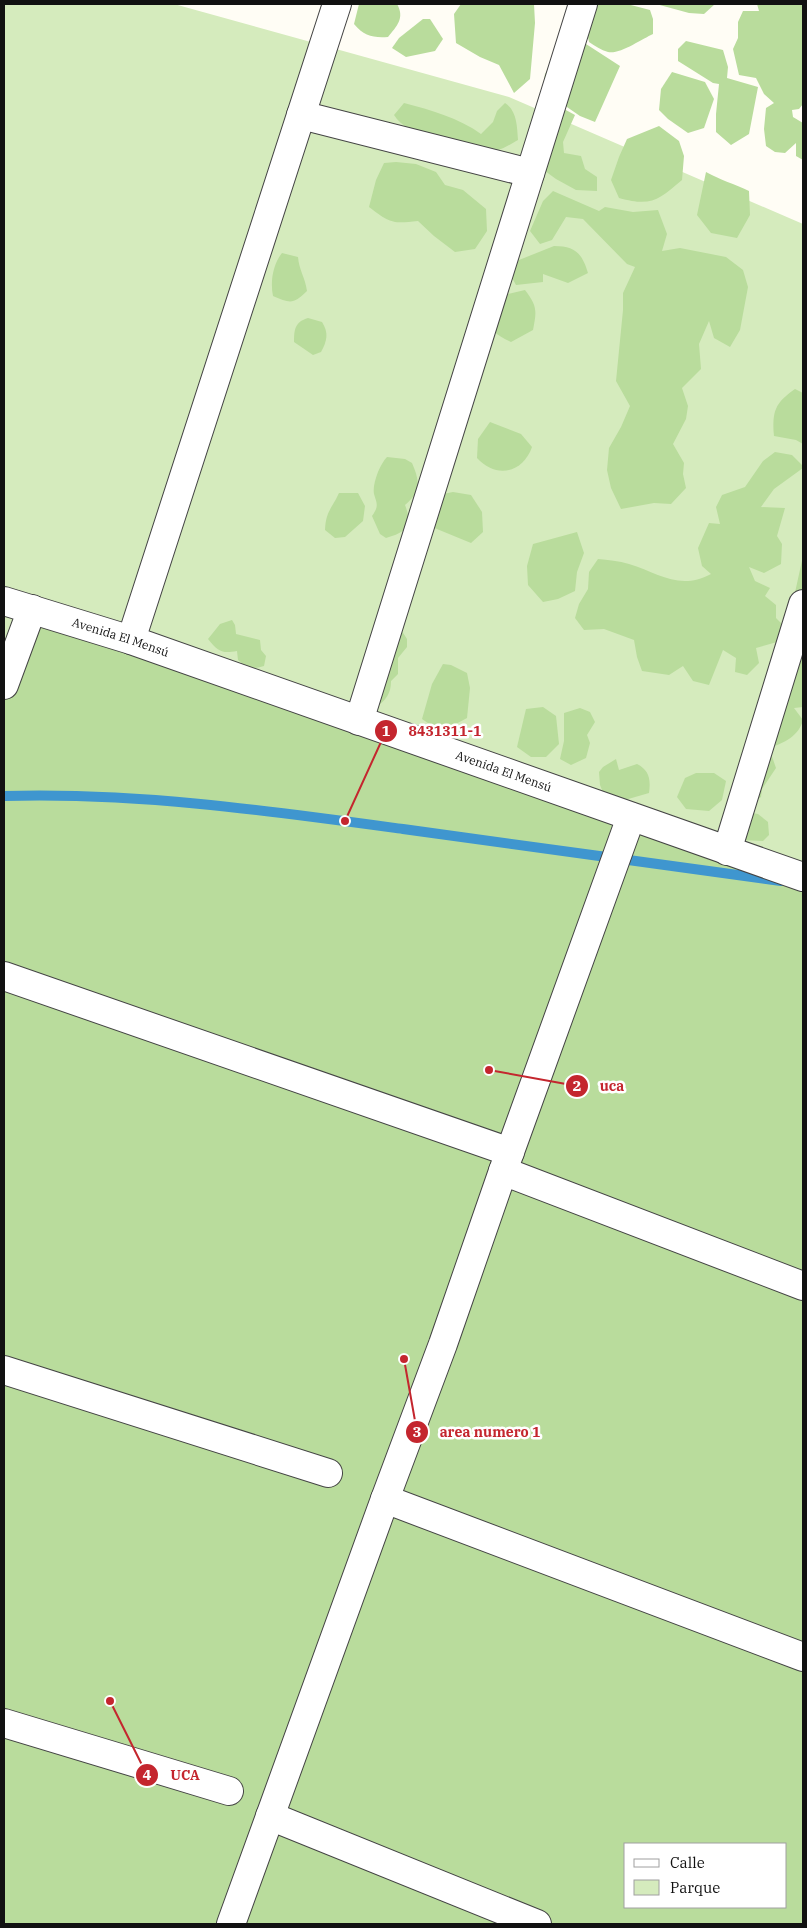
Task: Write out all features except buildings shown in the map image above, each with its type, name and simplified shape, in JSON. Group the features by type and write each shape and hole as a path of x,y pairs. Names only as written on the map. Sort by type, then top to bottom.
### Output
{"street":[{"path":"131,640 337,4"},
{"path":"359,721 583,4"},
{"path":"301,114 530,174"},
{"name":"Avenida El Mensú","path":"4,600 131,640 803,877"},
{"path":"728,851 803,604"},
{"path":"4,685 32,609"},
{"path":"231,1924 443,1344 632,817"},
{"path":"4,976 507,1162 803,1286"},
{"path":"4,1370 328,1473"},
{"path":"385,1499 803,1657"},
{"path":"4,1723 229,1791"},
{"path":"270,1816 537,1924"}],"green space":[{"path":"4,4 174,4 509,97 803,224 803,1924 4,1924"},
{"path":"359,4 397,4 400,14 399,22 388,37 369,35 361,31 354,24"},
{"path":"461,4 534,4 535,23 530,79 514,93 499,65 480,57 456,43 454,14"},
{"path":"590,4 627,4 650,10 653,19 653,34 618,51 608,52 600,49 589,42 586,28"},
{"path":"656,4 715,4 704,14 689,13"},
{"path":"757,4 803,5 803,104 799,109 792,110 793,117 803,123 803,160 796,156 796,143 785,153 775,152 766,146 764,129 766,108 774,103 764,94 756,78 739,75 733,49 738,38 738,22 743,11 759,11"},
{"path":"423,19 430,19 443,39 435,51 406,57 392,48 399,38"},
{"path":"686,41 723,50 728,67 727,78 758,87 749,134 731,145 716,132 719,84 713,83 678,61 678,49"},
{"path":"563,43 586,44 620,66 595,122 580,116 564,105 541,98 545,74"},
{"path":"672,72 705,82 714,99 704,128 688,133 659,110 661,89"},
{"path":"404,103 454,119 481,134 493,122 497,111 505,103 514,115 517,124 518,140 497,150 486,150 456,146 425,137 412,131 394,115"},
{"path":"564,109 575,115 563,142 564,153 581,156 585,169 597,177 597,191 576,190 545,171"},
{"path":"659,126 679,141 684,156 682,180 667,193 647,202 619,198 611,180 627,139"},
{"path":"384,163 416,164 436,172 445,185 463,190 486,209 487,231 475,249 455,252 418,221 392,221 369,207 376,180"},
{"path":"706,172 749,191 750,215 737,238 711,233 697,215"},
{"path":"553,191 599,211 605,207 633,212 658,210 667,234 662,251 680,248 726,257 743,270 748,287 740,330 730,347 714,338 709,321 699,344 701,369 682,388 688,406 686,419 673,444 684,463 683,474 686,488 671,504 654,503 621,509 611,488 607,470 609,448 630,406 616,381 623,293 635,267 627,264 583,219 566,217 552,240 540,244 530,231 543,201"},
{"path":"554,246 567,247 577,252 583,260 588,273 568,283 543,274 543,282 516,285 510,274 509,264"},
{"path":"282,253 298,257 306,286 307,291 295,301 288,301 273,296 273,273 276,262"},
{"path":"525,290 535,308 533,330 511,342 492,329 491,320 496,297"},
{"path":"308,318 322,322 326,333 326,341 321,352 313,355 294,342 296,327 300,322"},
{"path":"795,389 803,393 803,444 796,440 774,436 774,414 776,408"},
{"path":"490,422 521,434 532,447 522,463 508,470 500,471 484,465 477,458 478,439"},
{"path":"775,452 792,455 803,468 774,489 761,507 785,508 777,536 782,544 781,564 764,573 749,567 755,581 770,588 765,596 776,605 776,618 787,629 803,556 803,707 794,708 803,720 794,735 780,744 769,748 776,768 762,789 761,797 753,802 743,750 746,741 755,739 752,721 784,640 756,648 759,663 747,675 735,672 736,658 723,650 709,685 693,681 683,666 669,675 642,671 634,640 604,629 584,630 575,618 579,604 588,589 589,572 598,559 625,563 679,581 700,579 711,574 702,566 698,548 709,523 720,524 716,507 722,495 745,487 763,461"},
{"path":"387,457 405,459 412,463 417,475 418,486 414,495 405,505 408,518 406,527 399,533 386,538 380,534 372,516 377,505 374,494 375,480"},
{"path":"453,492 471,495 482,512 483,532 471,543 432,527 443,494"},
{"path":"339,493 358,493 365,506 363,521 345,537 335,538 325,530 328,514"},
{"path":"577,532 584,553 577,572 575,591 558,599 543,602 528,585 527,566 533,544"},
{"path":"32,609 803,874 803,1924 4,1924 4,692"},
{"path":"232,620 235,625 236,634 260,640 261,650 266,656 264,666 253,668 247,666 238,660 237,651 220,651 208,639 220,624"},
{"path":"396,622 407,639 407,647 398,658 398,674 391,681 389,693 377,707"},
{"path":"443,664 451,665 467,673 470,688 467,718 441,732 422,719 432,684"},
{"path":"543,707 556,716 559,744 546,757 531,757 517,747 526,709"},
{"path":"580,708 590,712 595,722 587,735 590,743 586,758 571,765 560,759 564,741 564,713"},
{"path":"616,759 619,770 637,764 647,772 650,783 649,793 618,802 604,795 600,785 599,772 603,767"},
{"path":"696,773 714,773 726,781 722,800 709,811 686,809 677,797 685,778"},
{"path":"733,810 758,814 768,822 769,835 763,841 740,840"}],"waterway":[{"path":"4,796 104,797 204,804 353,822 781,881"}],"place":[{"name":"8431311-1","path":"345,821"},
{"name":"uca","path":"489,1070"},
{"name":"area numero 1","path":"404,1359"},
{"name":"UCA","path":"110,1701"}]}
